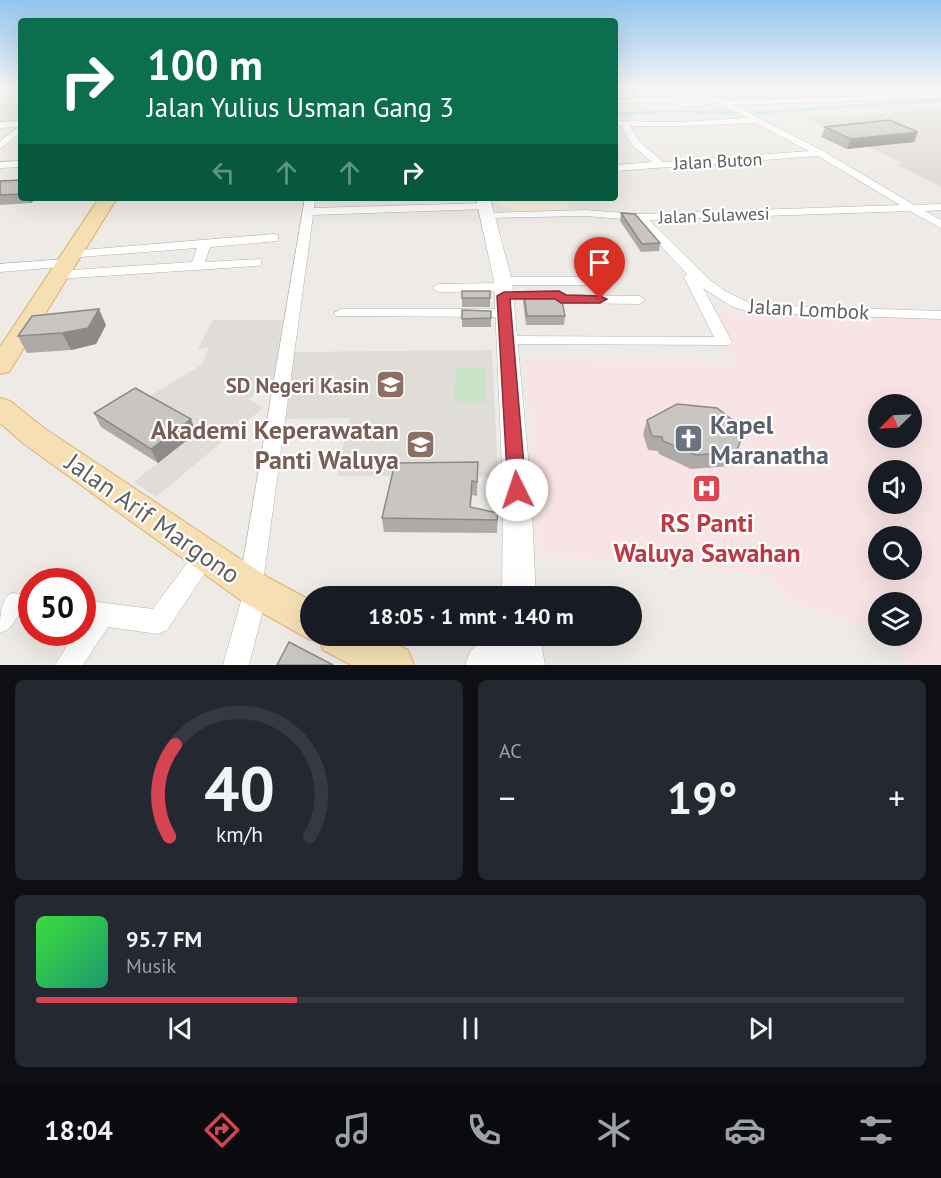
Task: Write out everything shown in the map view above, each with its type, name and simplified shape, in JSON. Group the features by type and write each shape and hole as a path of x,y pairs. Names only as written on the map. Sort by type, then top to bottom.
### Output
{"main road":[{"path":"4,356 106,201"},
{"path":"486,206 504,294 517,490 519,586"},
{"name":"Jalan Arif Margono","path":"0,408 34,436 206,555 254,588 300,615"},
{"path":"356,646 393,665"},
{"path":"483,665 500,646"},
{"path":"524,646 527,665"}],"street":[{"path":"620,123 688,124 757,120 820,153 941,225"},
{"path":"620,123 636,144 661,165"},
{"path":"0,124 18,126"},
{"path":"0,146 18,129"},
{"name":"Jalan Buton","path":"618,168 820,153"},
{"path":"0,165 18,164"},
{"path":"578,201 585,213"},
{"path":"236,665 254,588 309,205"},
{"name":"Jalan Sulawesi","path":"309,205 486,206 640,217 941,207"},
{"name":"Jalan Lombok","path":"640,217 722,297 752,309 941,315"},
{"path":"65,264 205,244 274,238"},
{"path":"197,266 205,244"},
{"path":"507,341 724,342 704,298 679,256"},
{"path":"0,268 65,264 197,266 257,262"},
{"path":"341,313 504,294 586,281"},
{"path":"439,288 504,294 559,295 561,299 639,300"},
{"path":"704,298 722,297"},
{"path":"96,614 158,622 206,555"},
{"path":"0,621 12,604 18,605"},
{"path":"68,665 77,646"}],"shaded area":[{"path":"0,119 18,119 18,121 0,122"},
{"path":"807,119 941,119 941,187 896,164 903,163 868,147 913,142 840,135"},
{"path":"497,201 567,201 570,206 560,211 524,213 498,205"},
{"name":"RS Panti Waluya Sawahan","path":"713,314 941,319 941,665 913,665 903,662 897,646 922,646 922,592 868,592 868,627 790,601 766,577 711,566 539,556 526,359 736,365"},
{"path":"213,320 283,320 272,385 265,386 249,399 263,408 156,497 134,482 195,433 141,401 203,364 208,348 198,349"},
{"name":"SD Negeri Kasin","path":"492,350 498,477 337,476 349,418 281,419 290,352"}],"green space":[{"path":"456,367 485,367 485,403 454,402"}],"building":[{"path":"889,120 918,132 851,139 825,127"},
{"path":"18,180 18,194 0,195 0,181"},
{"path":"621,213 635,214 660,243 642,244"},
{"path":"462,291 490,291 490,298 462,298"},
{"path":"524,293 554,293 561,296 565,316 527,316"},
{"path":"99,309 88,328 62,333 18,336 32,316"},
{"path":"462,310 491,311 491,318 462,319"},
{"path":"135,388 191,419 151,449 94,413"},
{"name":"Kapel Maranatha","path":"677,404 717,408 745,430 736,452 696,455 663,441 662,437 652,436 647,420"},
{"path":"478,462 477,482 472,481 470,507 498,513 497,520 382,518 395,463"},
{"path":"289,642 333,665 277,665"}],"place":[{"name":"SD Negeri Kasin","path":"390,385"},
{"name":"Kapel Maranatha","path":"689,439"},
{"name":"Akademi Keperawatan Panti Waluya","path":"420,444"},
{"name":"RS Panti Waluya Sawahan","path":"707,488"}],"route":[{"path":"517,490 504,296 559,295 561,299 600,299"}]}
